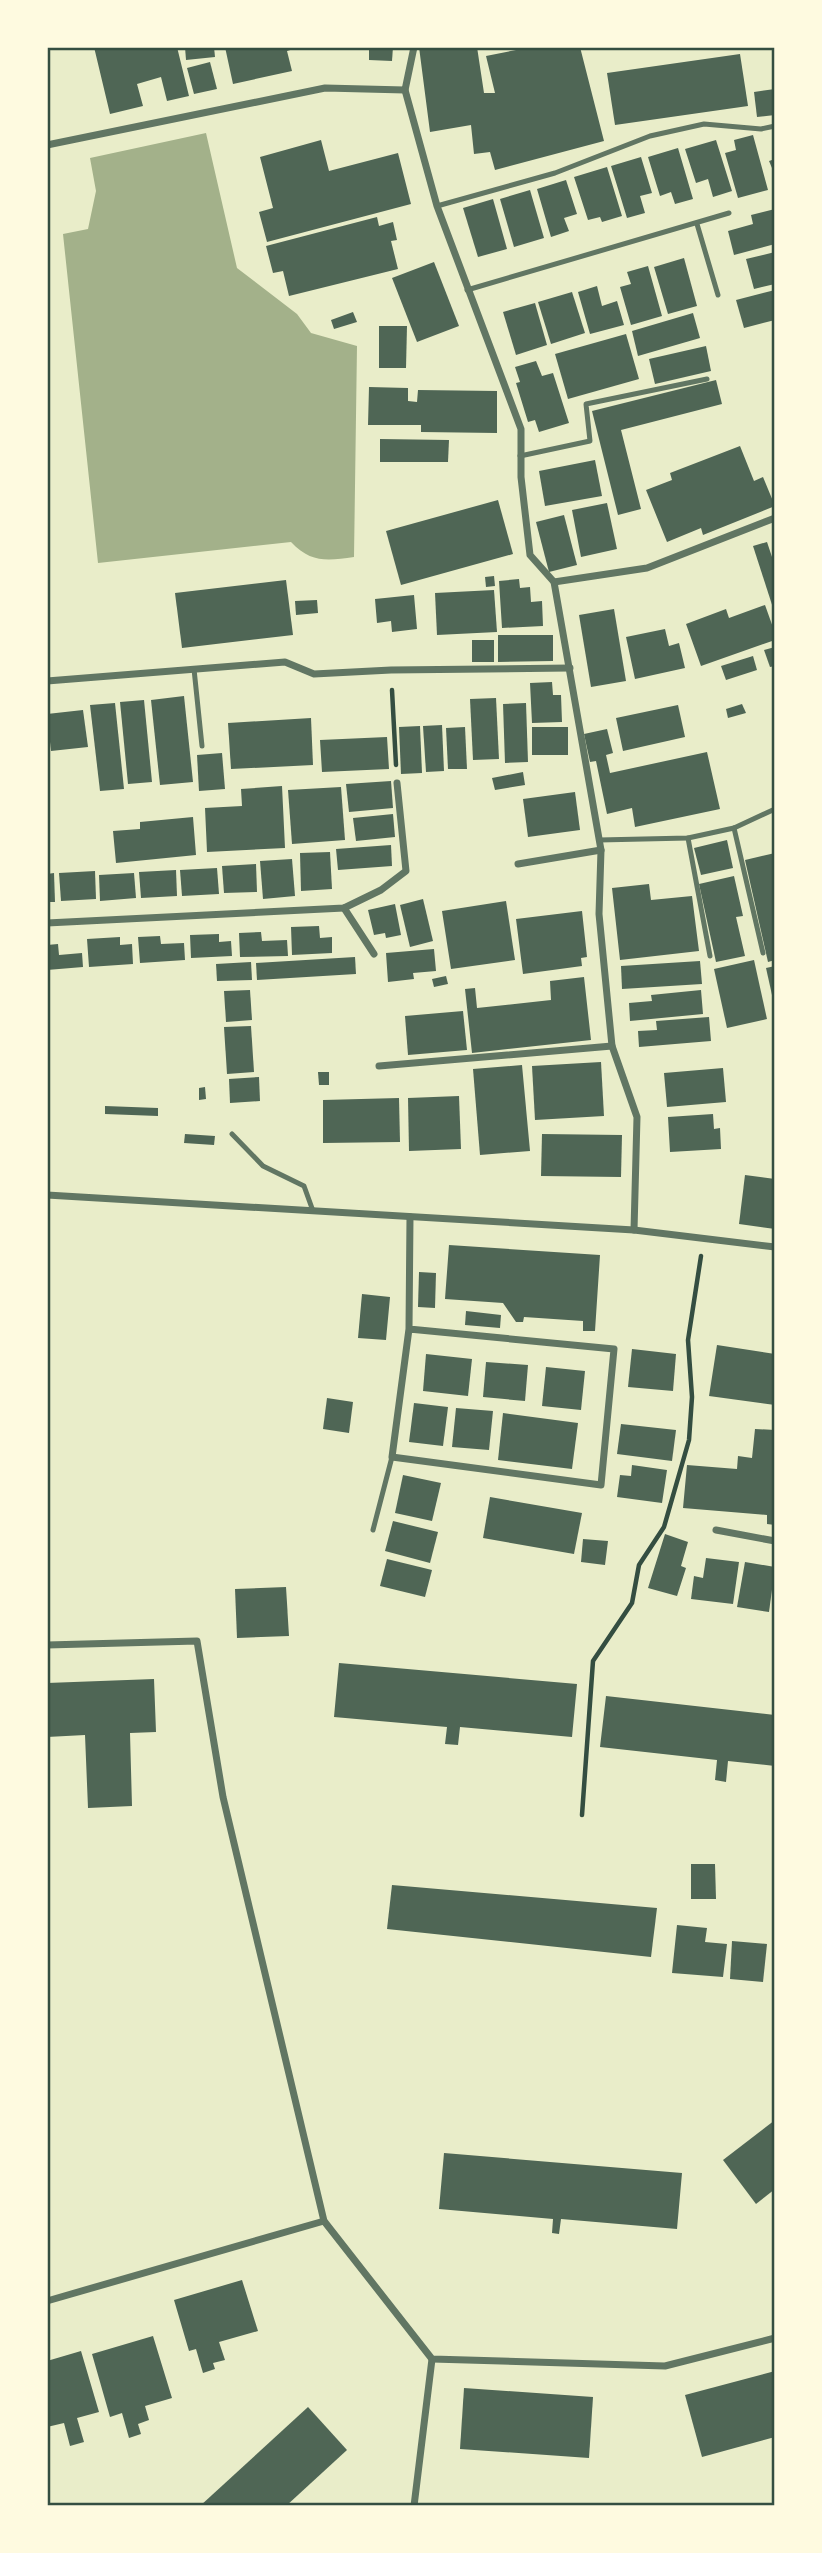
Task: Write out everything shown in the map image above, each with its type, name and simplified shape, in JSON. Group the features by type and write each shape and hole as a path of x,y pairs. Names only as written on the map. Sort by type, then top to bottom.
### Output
{"street":[{"path":"414,47 405,90 437,206 521,429 520,477 530,555 554,582 570,668 601,850 600,914 612,1046 637,1117 634,1230"},
{"path":"47,145 325,88 405,90"},
{"path":"554,582 647,568 775,517"},
{"path":"47,681 285,662 314,674 391,670 570,668"},
{"path":"47,923 344,908 381,890 406,871 397,783"},
{"path":"518,864 601,850"},
{"path":"344,908 374,954"},
{"path":"379,1066 612,1046"},
{"path":"47,1195 634,1230 775,1247"},
{"path":"409,1329 614,1349 601,1485 392,1457 409,1329 410,1217"},
{"path":"716,1530 775,1541"},
{"path":"47,1645 197,1640 223,1797 324,2221 432,2359 414,2506"},
{"path":"47,2301 324,2221"},
{"path":"432,2359 665,2366 775,2338"}],"lane":[{"path":"437,206 555,173 650,136 704,124 761,129 775,126"},
{"path":"467,290 729,214"},
{"path":"697,224 718,295"},
{"path":"520,456 590,441 586,404 707,379"},
{"path":"194,669 202,746"},
{"path":"599,840 688,838 734,828 775,809"},
{"path":"734,828 763,953"},
{"path":"688,838 710,957"},
{"path":"232,1134 263,1166 304,1186 313,1211"},
{"path":"373,1530 392,1457"}],"path":[{"path":"391,670 397,783"},
{"path":"582,1815 593,1661 632,1603 639,1564 664,1527 689,1440 692,1397 688,1340 704,1238"}],"shaded area":[{"path":"206,133 237,268 297,314 311,333 357,346 354,557 320,559 305,554 291,542 98,563 63,234 88,229 96,191 90,158"}],"building":[{"path":"94,47 177,47 189,96 167,101 161,77 137,84 143,106 110,114"},
{"path":"185,47 214,47 215,57 186,60"},
{"path":"225,47 297,48 287,51 292,71 233,84"},
{"path":"369,47 393,47 392,61 369,60"},
{"path":"419,47 477,47 484,93 495,93 486,56 516,50 515,47 580,47 604,141 495,170 490,152 474,154 471,125 430,132"},
{"path":"740,54 748,106 615,125 607,73"},
{"path":"210,62 217,89 194,94 187,68"},
{"path":"775,89 775,115 757,117 754,92"},
{"path":"753,135 768,190 738,198 725,153 736,150 734,140"},
{"path":"321,140 329,171 398,153 411,204 267,242 259,212 273,208 260,157"},
{"path":"716,140 732,191 713,197 708,179 696,183 685,149"},
{"path":"678,148 693,199 675,204 671,192 660,196 648,157"},
{"path":"641,157 652,193 640,196 645,213 627,218 611,166"},
{"path":"775,159 775,175 769,161"},
{"path":"607,167 622,216 602,222 600,217 588,220 574,177"},
{"path":"566,180 577,214 564,218 569,231 551,237 537,189"},
{"path":"530,190 544,238 514,247 500,199"},
{"path":"493,199 507,249 478,257 463,208"},
{"path":"775,209 775,244 734,255 728,231 753,224 751,215"},
{"path":"377,217 379,226 393,222 397,240 391,241 398,269 289,296 283,271 273,273 266,246"},
{"path":"775,252 775,284 754,289 746,259"},
{"path":"684,258 697,306 668,314 654,267"},
{"path":"434,262 459,326 417,342 392,278"},
{"path":"648,266 662,316 631,325 620,287 631,284 627,272"},
{"path":"597,286 602,306 617,301 624,325 590,334 578,292"},
{"path":"775,290 775,320 744,328 736,300"},
{"path":"572,292 585,333 551,344 538,302"},
{"path":"535,303 547,345 516,355 503,312"},
{"path":"353,312 357,322 334,329 331,320"},
{"path":"693,313 700,338 638,356 632,331"},
{"path":"379,326 407,326 406,368 379,368"},
{"path":"626,334 639,379 568,399 555,354"},
{"path":"706,346 711,371 655,384 649,359"},
{"path":"536,361 542,376 553,373 569,423 539,432 535,420 528,422 516,383 520,382 515,367"},
{"path":"716,380 722,404 621,430 641,509 618,515 592,411"},
{"path":"369,387 408,388 408,401 417,402 418,390 497,391 497,433 421,432 421,425 368,425"},
{"path":"380,439 449,440 448,462 380,462"},
{"path":"740,446 754,481 763,477 775,506 703,535 701,528 667,542 646,490 672,480 670,473"},
{"path":"595,460 602,496 545,506 539,471"},
{"path":"498,500 513,554 401,585 386,531"},
{"path":"607,503 617,549 581,557 572,510"},
{"path":"564,515 577,565 549,572 536,522"},
{"path":"767,542 775,566 774,611 753,546"},
{"path":"494,576 495,586 486,587 485,577"},
{"path":"519,579 520,588 530,587 531,602 542,601 543,626 502,628 499,581"},
{"path":"286,580 293,635 182,648 175,593"},
{"path":"494,590 497,632 437,635 435,593"},
{"path":"414,595 417,629 392,632 391,621 377,623 375,599"},
{"path":"317,600 318,613 296,615 295,601"},
{"path":"765,605 775,640 701,666 686,624 726,609 729,618"},
{"path":"614,609 626,681 591,687 579,615"},
{"path":"665,629 669,646 679,643 685,668 635,679 626,637"},
{"path":"498,635 553,635 553,661 498,662"},
{"path":"472,640 494,640 494,662 472,662"},
{"path":"775,647 775,666 770,667 764,650"},
{"path":"753,656 757,670 726,680 721,666"},
{"path":"552,682 553,695 561,695 562,722 532,723 530,683"},
{"path":"184,696 193,782 160,785 151,700"},
{"path":"496,698 499,759 473,760 470,699"},
{"path":"144,700 152,782 128,784 120,702"},
{"path":"115,703 124,789 100,791 90,705"},
{"path":"526,703 528,762 505,763 503,704"},
{"path":"742,704 746,713 728,718 726,709"},
{"path":"678,705 685,737 623,751 616,718"},
{"path":"83,710 88,747 51,751 47,714"},
{"path":"311,718 313,765 231,769 228,723"},
{"path":"442,725 444,771 426,772 423,726"},
{"path":"420,726 422,773 401,774 399,727"},
{"path":"465,727 467,769 448,769 446,728"},
{"path":"532,727 568,727 568,755 532,755"},
{"path":"607,729 613,753 606,755 610,773 707,752 720,809 635,827 632,808 607,814 596,761 590,762 584,734"},
{"path":"387,737 389,769 322,772 320,740"},
{"path":"222,753 225,789 199,791 197,755"},
{"path":"523,772 525,785 495,790 492,778"},
{"path":"391,781 393,808 349,812 346,784"},
{"path":"282,786 285,848 207,852 205,808 242,806 241,789"},
{"path":"341,787 345,840 292,844 288,790"},
{"path":"575,792 580,830 528,837 523,799"},
{"path":"393,814 395,837 356,841 353,818"},
{"path":"193,817 196,855 116,863 113,831 140,829 140,822"},
{"path":"727,840 733,868 701,875 694,848"},
{"path":"391,845 392,866 338,870 336,849"},
{"path":"330,852 332,889 301,891 300,853"},
{"path":"775,853 775,960 768,962 745,860"},
{"path":"292,859 295,896 263,899 260,861"},
{"path":"256,864 257,892 224,893 222,866"},
{"path":"217,868 219,894 182,896 180,870"},
{"path":"176,870 177,896 141,898 139,872"},
{"path":"95,871 96,899 61,901 59,873"},
{"path":"54,873 55,902 47,902 47,874"},
{"path":"134,873 136,898 100,901 99,875"},
{"path":"734,876 743,916 736,917 745,956 716,962 699,884"},
{"path":"649,884 651,900 692,896 699,951 620,960 612,888"},
{"path":"423,899 433,941 410,947 400,905"},
{"path":"506,901 515,960 451,969 442,911"},
{"path":"395,904 401,935 386,938 385,933 374,935 368,910"},
{"path":"582,911 587,957 581,958 582,966 523,974 516,919"},
{"path":"319,926 320,938 332,937 332,953 292,955 291,927"},
{"path":"261,932 262,941 287,940 288,956 240,957 239,933"},
{"path":"219,934 219,942 231,941 232,956 191,958 190,935"},
{"path":"160,936 161,944 184,943 185,960 140,963 138,937"},
{"path":"120,937 120,945 132,944 133,964 89,967 87,939"},
{"path":"58,944 59,955 82,953 83,967 47,970 47,945"},
{"path":"434,949 436,971 413,973 414,979 388,982 386,953"},
{"path":"355,957 356,974 257,980 256,963"},
{"path":"754,960 767,1019 727,1028 714,969"},
{"path":"700,961 702,984 622,989 621,966"},
{"path":"251,962 252,980 217,981 216,964"},
{"path":"775,966 775,1004 774,1004 766,968"},
{"path":"446,976 448,984 434,987 432,979"},
{"path":"584,977 591,1040 472,1053 465,989 475,988 477,1008 551,1000 550,981"},
{"path":"250,990 252,1020 226,1022 224,991"},
{"path":"701,990 703,1014 630,1021 629,1003 652,1001 651,995"},
{"path":"463,1011 467,1050 408,1055 405,1016"},
{"path":"709,1017 711,1041 639,1047 638,1031 657,1030 656,1021"},
{"path":"251,1026 254,1072 227,1074 224,1027"},
{"path":"601,1062 604,1116 535,1120 532,1066"},
{"path":"522,1065 530,1151 480,1155 473,1069"},
{"path":"723,1068 726,1102 667,1107 664,1073"},
{"path":"318,1072 329,1072 329,1085 319,1085"},
{"path":"259,1077 260,1101 230,1103 229,1079"},
{"path":"205,1087 206,1099 199,1100 199,1088"},
{"path":"459,1096 461,1149 409,1151 408,1098"},
{"path":"399,1098 400,1142 323,1143 323,1100"},
{"path":"105,1106 158,1108 158,1116 105,1114"},
{"path":"713,1114 714,1129 720,1128 721,1149 670,1152 668,1117"},
{"path":"185,1134 215,1136 214,1145 184,1143"},
{"path":"542,1134 622,1135 621,1177 541,1176"},
{"path":"745,1175 775,1179 775,1229 739,1224"},
{"path":"449,1245 600,1255 595,1331 583,1331 583,1321 524,1317 523,1322 516,1322 503,1303 445,1299"},
{"path":"419,1272 436,1273 435,1308 418,1307"},
{"path":"362,1294 390,1297 386,1340 358,1338"},
{"path":"466,1311 501,1315 500,1328 465,1325"},
{"path":"717,1345 775,1354 775,1405 709,1396"},
{"path":"632,1349 676,1354 673,1391 628,1387"},
{"path":"426,1354 472,1359 468,1396 423,1391"},
{"path":"486,1362 528,1365 525,1401 483,1397"},
{"path":"546,1367 585,1371 581,1410 542,1406"},
{"path":"327,1398 353,1402 349,1433 323,1429"},
{"path":"414,1403 448,1407 443,1446 409,1442"},
{"path":"456,1408 493,1411 489,1450 452,1447"},
{"path":"503,1413 578,1423 572,1469 498,1460"},
{"path":"621,1424 676,1430 672,1461 617,1454"},
{"path":"755,1429 775,1430 775,1525 767,1524 767,1515 683,1508 687,1465 737,1469 738,1456 752,1458"},
{"path":"632,1465 667,1470 662,1503 617,1497 620,1475 631,1476"},
{"path":"403,1475 441,1483 432,1521 395,1513"},
{"path":"490,1497 582,1513 574,1554 483,1538"},
{"path":"393,1521 438,1532 430,1563 385,1551"},
{"path":"665,1534 688,1542 681,1566 686,1568 677,1596 648,1588"},
{"path":"583,1539 608,1541 605,1565 581,1562"},
{"path":"706,1558 739,1562 733,1604 691,1599 694,1576 703,1578"},
{"path":"387,1559 432,1570 425,1597 380,1586"},
{"path":"745,1562 775,1567 769,1612 737,1607"},
{"path":"286,1587 289,1636 237,1638 235,1589"},
{"path":"339,1663 577,1684 572,1737 460,1727 458,1745 445,1744 447,1727 334,1717"},
{"path":"154,1679 156,1732 130,1733 132,1806 88,1808 85,1735 47,1737 47,1683"},
{"path":"606,1696 775,1715 775,1766 728,1761 726,1782 715,1780 717,1760 600,1747"},
{"path":"691,1864 715,1864 716,1899 691,1899"},
{"path":"392,1885 657,1908 651,1957 387,1929"},
{"path":"677,1925 707,1928 705,1942 727,1944 723,1977 672,1973"},
{"path":"732,1941 767,1944 763,1982 730,1979"},
{"path":"775,2120 775,2189 756,2204 723,2160"},
{"path":"444,2153 682,2173 677,2229 561,2219 559,2234 552,2233 553,2219 439,2209"},
{"path":"242,2280 258,2331 219,2342 225,2360 213,2363 215,2369 203,2373 196,2349 189,2351 174,2300"},
{"path":"153,2336 172,2398 145,2406 149,2420 138,2424 141,2434 129,2438 122,2413 110,2417 92,2354"},
{"path":"81,2351 99,2412 77,2418 84,2442 70,2446 64,2423 47,2427 47,2361"},
{"path":"775,2371 775,2437 702,2457 685,2395"},
{"path":"464,2388 593,2397 589,2458 460,2449"},
{"path":"308,2407 347,2450 286,2506 200,2506"}]}
